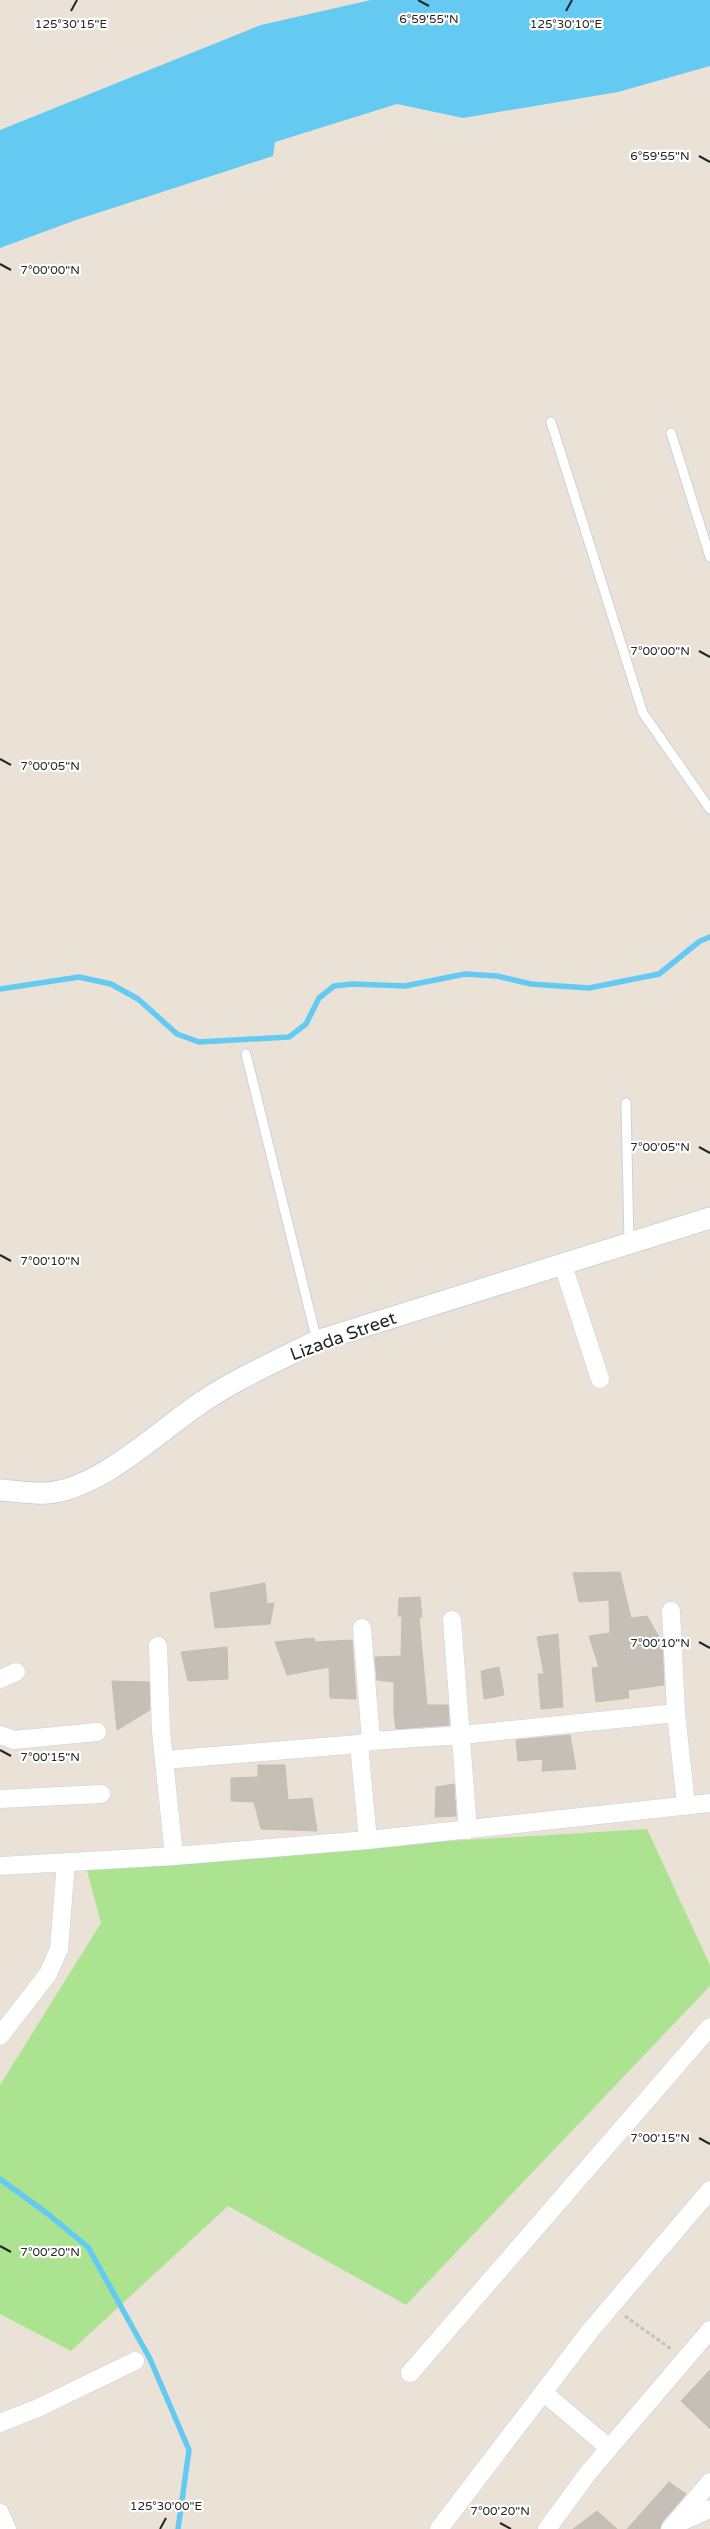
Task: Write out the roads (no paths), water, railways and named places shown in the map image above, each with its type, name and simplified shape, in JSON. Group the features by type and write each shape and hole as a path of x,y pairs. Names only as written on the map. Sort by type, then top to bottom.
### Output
{"street":[{"name":"Lizada Street","path":"0,1490 47,1493 86,1482 135,1453 200,1404 261,1368 317,1342 710,1218"},
{"path":"563,1265 600,1379"},
{"path":"671,1611 676,1713 686,1805"},
{"path":"452,1620 468,1830"},
{"path":"362,1628 368,1840"},
{"path":"158,1646 164,1760 174,1856"},
{"path":"164,1760 461,1735 676,1713"},
{"path":"0,1735 14,1740 97,1732"},
{"path":"0,1799 102,1794"},
{"path":"0,1866 174,1856 368,1840 710,1803"},
{"path":"0,2036 48,1974 59,1949 66,1862"},
{"path":"410,2373 710,2027"},
{"path":"439,2529 610,2306 710,2190"},
{"path":"547,2529 609,2448 710,2330"},
{"path":"0,2423 38,2408 135,2360"},
{"path":"544,2392 609,2448"},
{"path":"671,2528 710,2482"},
{"path":"671,2528 710,2509"},
{"path":"0,2513 7,2529"}],"lane":[{"path":"551,422 643,713 710,809"},
{"path":"671,433 710,558"},
{"path":"246,1054 317,1342"},
{"path":"626,1103 629,1242"}],"water":[{"path":"371,0 710,0 710,66 618,92 463,118 397,104 275,142 273,156 76,220 0,248 0,130 261,25"}],"waterway":[{"path":"0,989 79,977 111,984 138,999 177,1034 199,1042 289,1037 306,1024 319,998 334,986 353,984 405,986 465,974 497,976 531,984 589,988 659,974 700,941 710,937"},
{"path":"0,2179 48,2214 88,2247 150,2359 189,2450 178,2529"}]}
